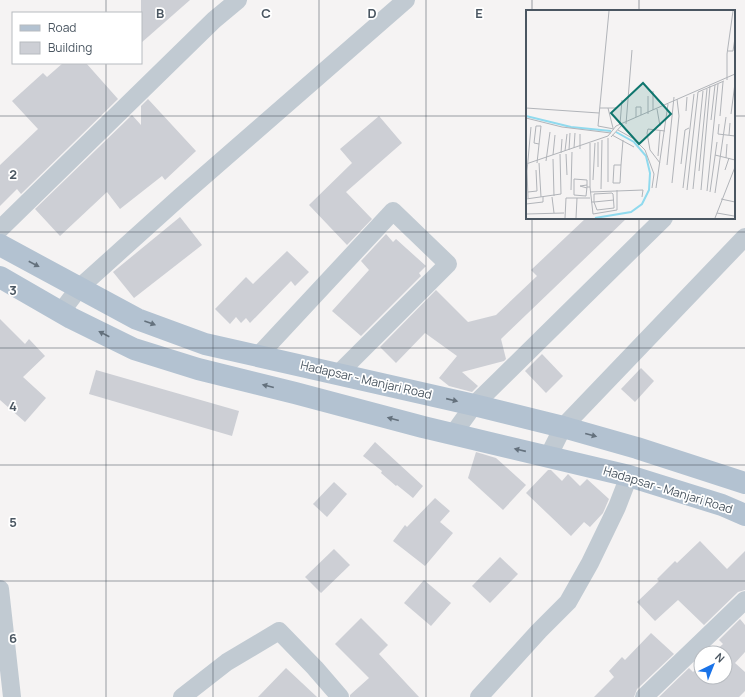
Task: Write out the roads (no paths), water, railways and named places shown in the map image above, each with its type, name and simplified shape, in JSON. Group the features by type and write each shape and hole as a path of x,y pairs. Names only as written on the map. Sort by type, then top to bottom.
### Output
{"main road":[{"name":"Hadapsar - Manjari Road","path":"0,245 137,318 206,344 563,427 637,448 745,483"},
{"name":"Hadapsar - Manjari Road","path":"0,277 61,312 134,349 191,367 453,434 628,476 722,505 745,515"}],"street":[{"path":"0,229 214,20 238,0"},
{"path":"61,312 79,288 180,196 406,0"},
{"path":"258,356 393,211 448,264 338,374"},
{"path":"453,434 474,406 663,219"},
{"path":"548,457 563,427 745,237"},
{"path":"479,697 539,631 568,602 590,563 617,507 628,476"},
{"path":"0,589 12,697"},
{"path":"644,697 745,600"},
{"path":"182,697 227,662 278,632 315,668 340,697"}]}
